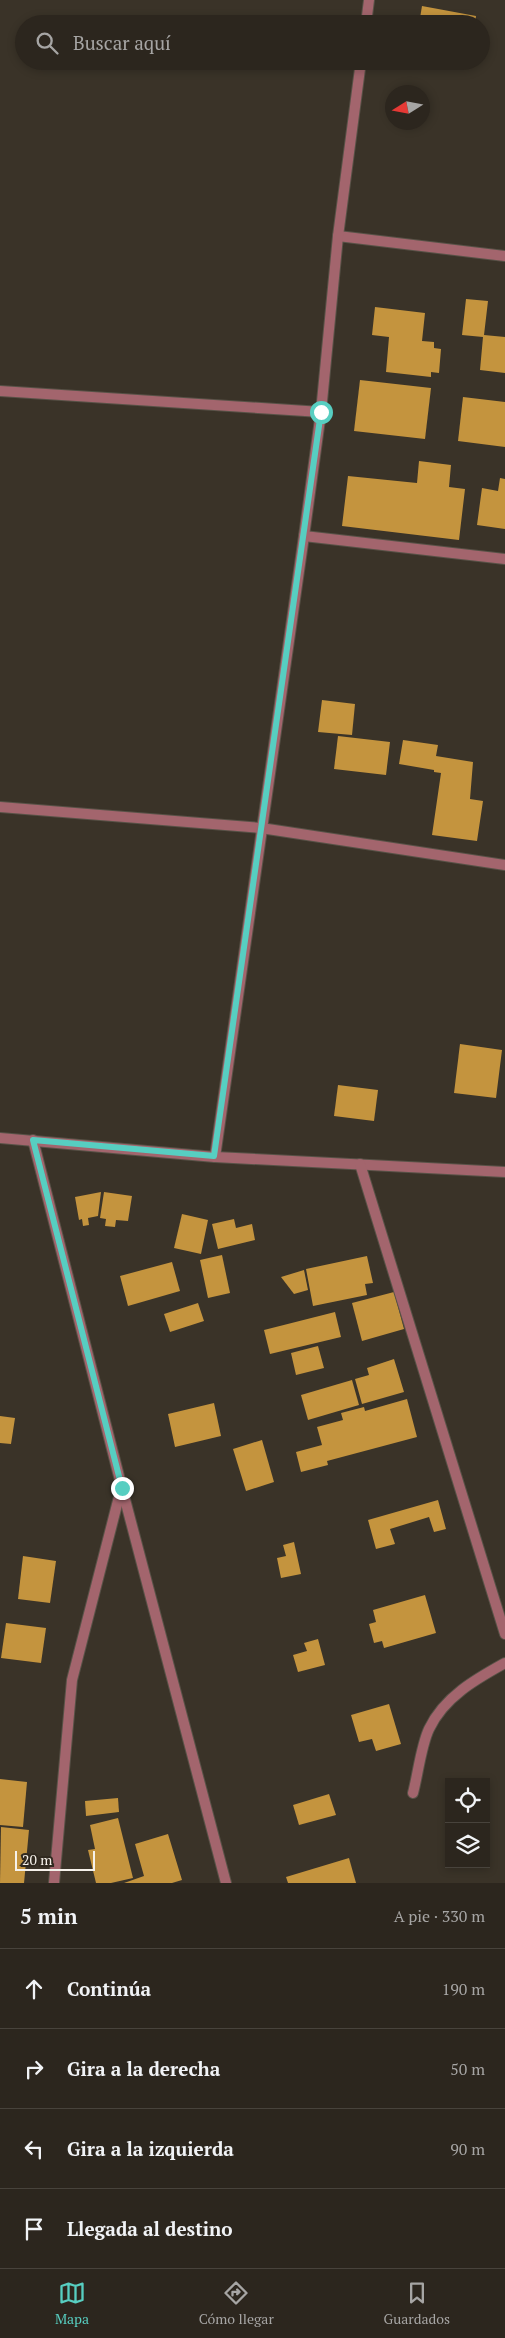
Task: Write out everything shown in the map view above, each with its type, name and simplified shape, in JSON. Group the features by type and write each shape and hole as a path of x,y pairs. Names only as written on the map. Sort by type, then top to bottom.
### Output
{"street":[{"path":"367,15 369,0"},
{"path":"214,1156 321,412 338,236 360,70"},
{"path":"338,236 505,256"},
{"path":"0,391 321,412"},
{"path":"304,536 505,559"},
{"path":"0,807 260,828 505,865"},
{"path":"0,1138 214,1156 505,1172"},
{"path":"33,1140 226,1883"},
{"path":"360,1164 505,1634"},
{"path":"54,1883 72,1680 122,1488"},
{"path":"413,1793 429,1728 452,1696 479,1677 505,1663"}],"building":[{"path":"422,6 471,15 420,15"},
{"path":"466,299 488,301 484,335 505,337 505,373 480,370 483,337 462,335"},
{"path":"375,307 425,313 422,341 434,342 434,348 441,349 439,373 431,372 431,377 386,372 389,337 372,335"},
{"path":"360,380 431,388 425,439 354,431"},
{"path":"463,397 505,402 505,447 458,441"},
{"path":"419,461 451,465 449,487 465,489 459,540 342,526 348,476 417,483"},
{"path":"500,478 505,479 505,529 477,525 482,488 498,491"},
{"path":"322,700 355,704 352,735 318,732"},
{"path":"338,736 390,742 386,775 334,769"},
{"path":"403,740 438,745 436,756 473,762 470,799 483,801 477,841 432,835 441,773 399,764"},
{"path":"460,1044 502,1050 496,1098 454,1093"},
{"path":"338,1085 378,1090 374,1121 334,1116"},
{"path":"101,1192 98,1216 88,1218 89,1225 83,1226 82,1219 79,1220 75,1197"},
{"path":"104,1192 132,1196 128,1221 116,1220 115,1227 105,1226 106,1219 100,1218"},
{"path":"182,1214 208,1220 201,1254 174,1248"},
{"path":"234,1219 236,1228 252,1224 255,1240 218,1249 212,1224"},
{"path":"222,1255 230,1293 208,1298 200,1260"},
{"path":"367,1256 373,1283 365,1284 367,1295 313,1306 306,1269"},
{"path":"172,1262 180,1291 128,1306 120,1276"},
{"path":"304,1270 308,1290 294,1294 281,1277"},
{"path":"394,1292 404,1329 362,1341 352,1303"},
{"path":"198,1303 204,1321 170,1332 164,1314"},
{"path":"335,1312 341,1337 270,1354 264,1330"},
{"path":"318,1346 324,1368 296,1375 291,1353"},
{"path":"394,1359 404,1392 362,1404 355,1379 369,1375 367,1368"},
{"path":"352,1380 359,1405 308,1420 301,1395"},
{"path":"407,1399 417,1437 327,1461 328,1465 301,1472 296,1452 322,1445 317,1427 343,1420 341,1413 364,1407 365,1411"},
{"path":"214,1403 221,1436 175,1447 168,1414"},
{"path":"0,1416 15,1418 11,1444 0,1443"},
{"path":"262,1440 274,1482 246,1491 233,1449"},
{"path":"438,1500 446,1529 434,1532 429,1517 390,1529 395,1544 376,1549 368,1520"},
{"path":"294,1542 301,1574 281,1578 277,1558 286,1556 283,1545"},
{"path":"23,1556 56,1561 50,1603 18,1599"},
{"path":"425,1595 436,1633 384,1648 382,1641 374,1643 369,1624 376,1622 373,1610"},
{"path":"6,1623 46,1628 41,1663 1,1658"},
{"path":"318,1639 325,1665 298,1672 293,1655 307,1651 304,1643"},
{"path":"389,1704 401,1744 376,1751 372,1739 359,1742 351,1715"},
{"path":"0,1779 27,1782 23,1827 0,1825"},
{"path":"329,1794 336,1815 299,1825 293,1805"},
{"path":"118,1798 119,1812 86,1816 85,1801"},
{"path":"118,1818 133,1878 111,1883 96,1883 88,1850 95,1849 90,1825"},
{"path":"1,1827 29,1830 24,1883 0,1883"},
{"path":"168,1834 182,1880 172,1883 124,1883 144,1876 135,1844"},
{"path":"349,1858 356,1883 288,1883 286,1877"}],"route":[{"path":"122,1488 33,1140 214,1156 321,412"}]}
